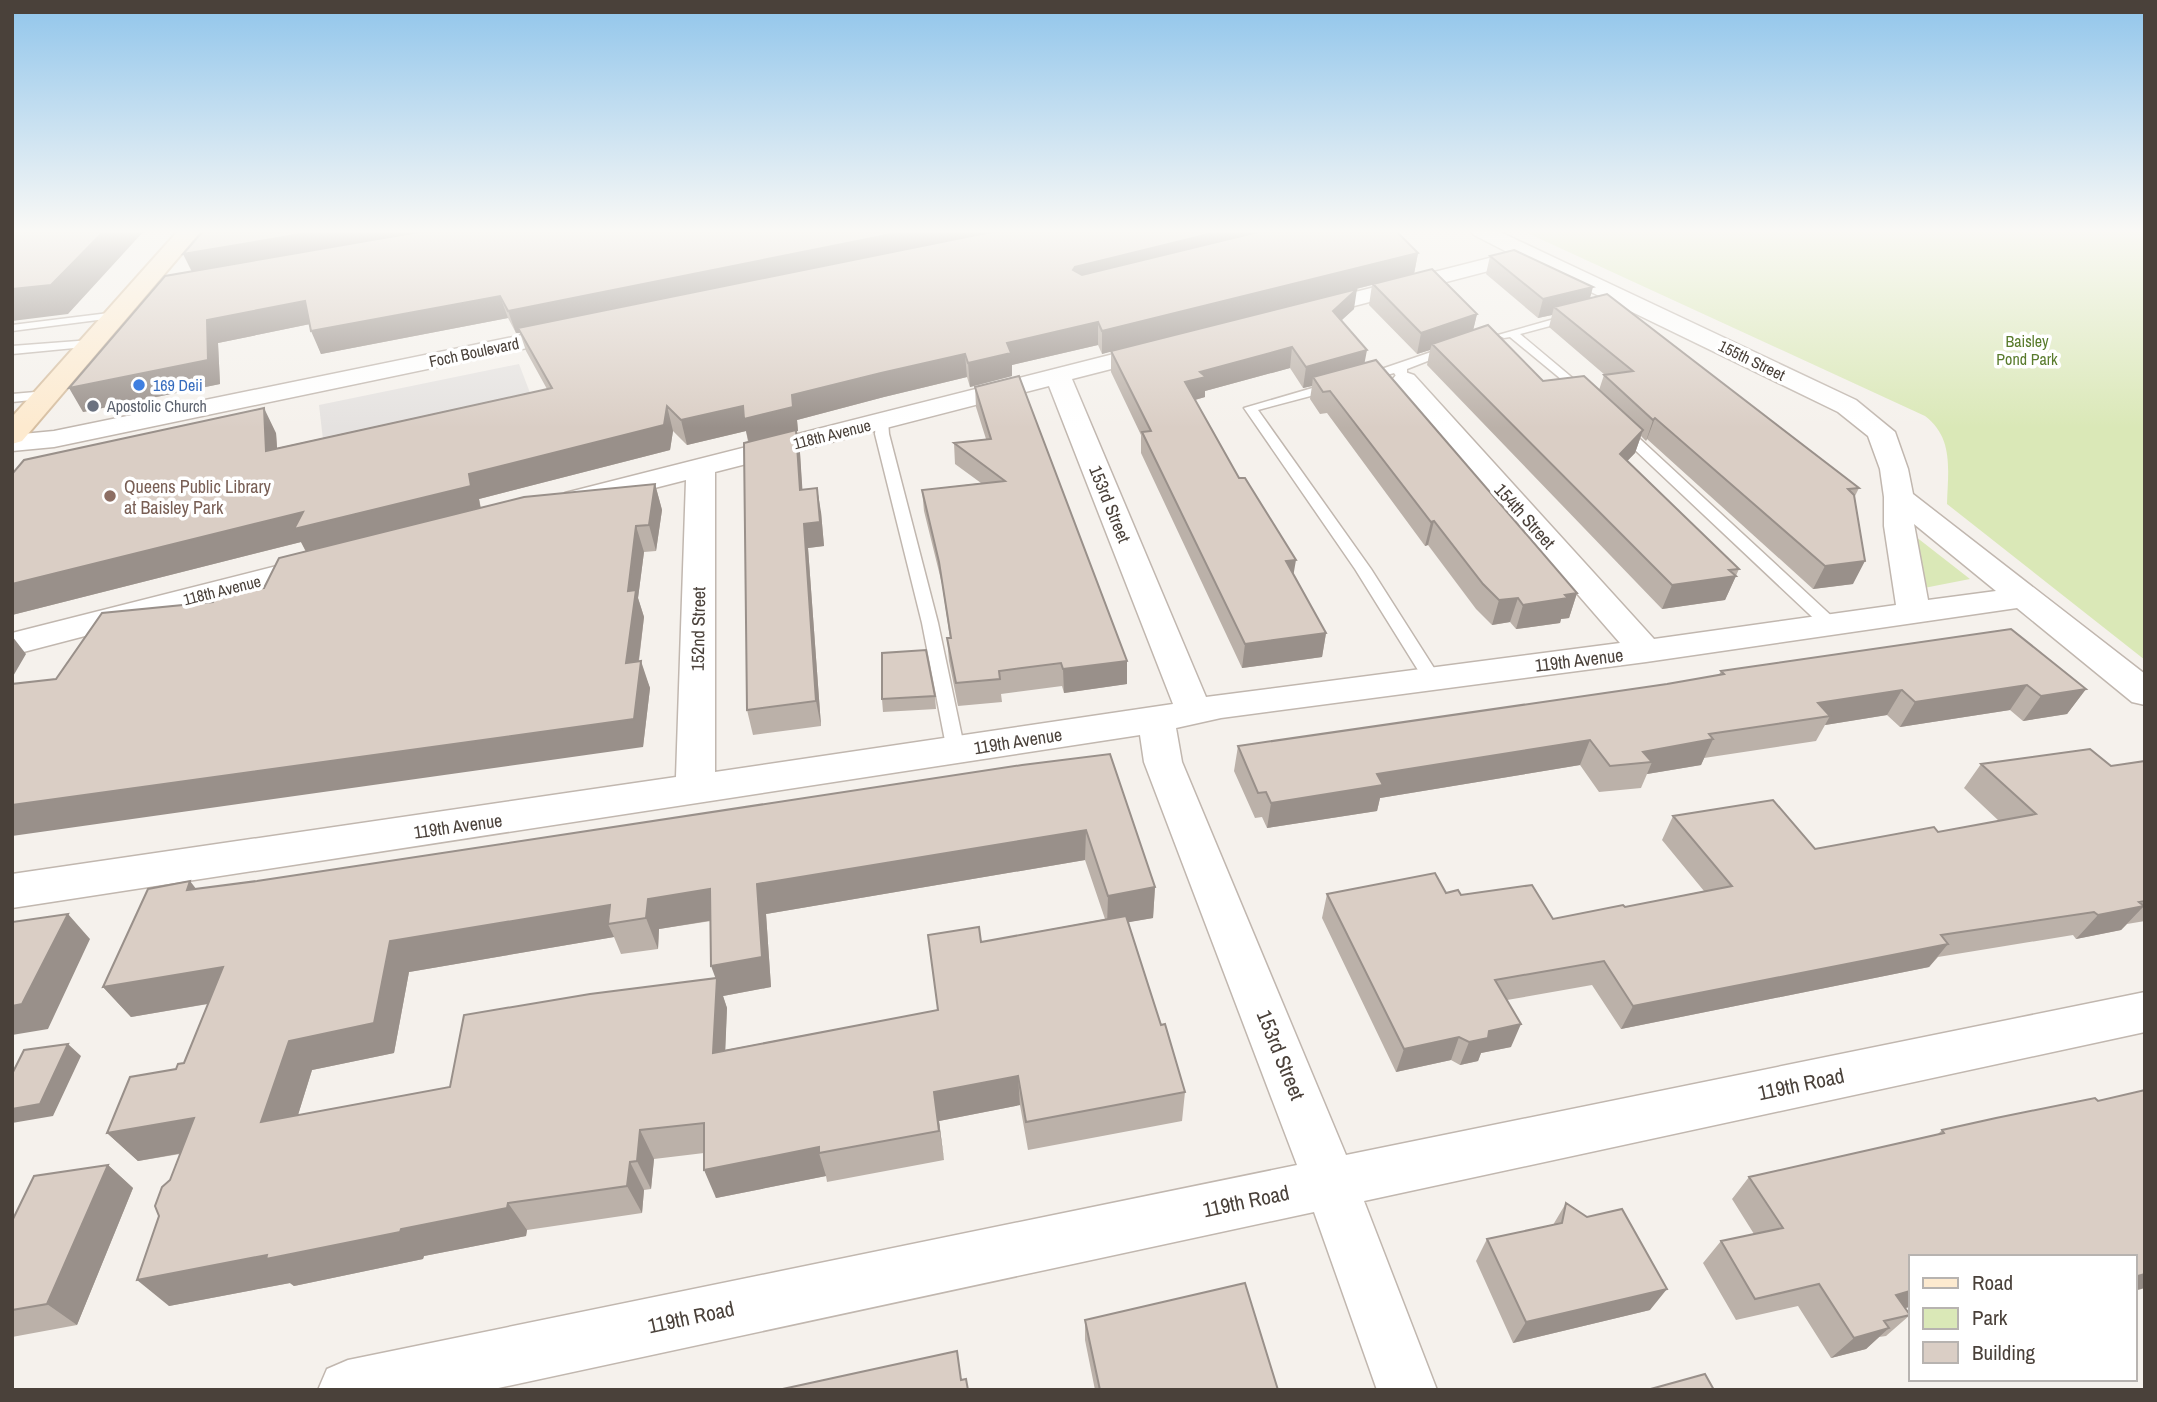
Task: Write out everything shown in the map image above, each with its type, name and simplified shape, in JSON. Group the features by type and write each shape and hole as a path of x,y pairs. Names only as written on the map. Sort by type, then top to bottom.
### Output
{"main road":[{"path":"12,435 133,296"}],"street":[{"path":"125,305 151,296"},
{"path":"1284,317 1364,296"},
{"name":"155th Street","path":"1620,296 1847,406 1881,432 1894,469 1899,497 1899,526 1914,613"},
{"name":"Foch Boulevard","path":"12,443 54,439 597,327"},
{"name":"118th Avenue","path":"552,506 1191,341"},
{"name":"154th Street","path":"1403,373 1646,651"},
{"name":"153rd Street","path":"1058,376 1175,715 1163,762 1305,1116 1407,1390"},
{"name":"152nd Street","path":"695,791 701,467"},
{"path":"1899,497 2145,694"},
{"name":"118th Avenue","path":"12,644 336,561"},
{"name":"119th Avenue","path":"12,891 695,791 1175,715 2025,597"},
{"name":"119th Road","path":"348,1390 2145,1012"}],"lane":[{"path":"1605,308 1630,301"},
{"path":"12,328 125,305"},
{"path":"1489,339 1578,315"},
{"path":"1512,333 1604,413 1831,625"},
{"path":"12,350 91,344"},
{"path":"1432,680 1363,569 1250,408 1403,373 1465,345"},
{"path":"12,398 47,395"},
{"path":"882,421 882,434 930,623 956,751"}],"green space":[{"name":"Baisley Pond Park","path":"1665,296 2145,296 2145,660 1947,504 1948,467 1945,445 1941,434 1925,416"},
{"path":"1911,533 1970,579 1924,588"}],"shaded area":[{"path":"519,364 537,411 325,457 319,405"}],"building":[{"path":"147,296 498,296 311,331 305,301 207,320 208,360 69,388"},
{"path":"500,296 581,296 508,311"},
{"path":"674,296 1242,296 1102,331 1098,322 1007,343 1011,353 968,363 965,354 881,373 792,395 793,407 744,419 743,406 681,420 667,406 664,425 469,474 471,486 294,529 303,512 12,584 12,474 24,460 264,408 266,451 552,388 518,328"},
{"path":"1328,296 1349,296 1333,311 1367,350 1306,367 1292,347 1200,372 1206,377 1185,382 1239,478 1245,478 1296,560 1286,561 1326,633 1245,644 1142,432 1151,431 1111,351"},
{"path":"1385,296 1459,296 1477,314 1421,333"},
{"path":"1597,296 1610,296 1859,488 1848,489 1854,495 1865,561 1825,566 1604,375 1633,371 1554,307"},
{"path":"1488,325 1543,381 1584,376 1643,430 1620,454 1739,569 1729,570 1736,576 1672,585 1432,344"},
{"path":"1376,360 1577,593 1565,595 1568,598 1523,605 1518,598 1499,600 1483,584 1434,521 1431,522 1330,391 1323,392 1313,377"},
{"path":"1019,376 1127,661 1063,669 1061,663 999,671 1000,679 956,683 947,638 951,638 939,562 922,490 1005,481 954,443 991,439 975,387"},
{"path":"796,430 800,490 817,488 820,522 804,524 816,701 747,710 744,443"},
{"path":"655,484 649,525 636,526 628,591 636,590 626,663 641,661 634,719 12,805 12,684 56,679 102,613 213,602 220,591 264,588 279,558 524,497"},
{"path":"2011,629 2086,689 2041,696 2027,685 1915,702 1902,690 1818,703 1830,716 1709,734 1713,739 1643,752 1652,762 1610,766 1590,740 1377,774 1383,785 1271,803 1266,792 1258,793 1238,746 1667,684 1724,674 1721,671"},
{"path":"926,650 935,696 882,699 882,653"},
{"path":"2090,749 2111,766 2145,761 2145,901 2139,902 2144,906 2098,915 2094,912 1941,935 1948,944 1633,1006 1604,961 1495,980 1521,1024 1489,1031 1488,1038 1469,1042 1459,1037 1404,1049 1327,894 1435,873 1446,893 1458,890 1461,895 1532,885 1553,919 1623,905 1625,907 1732,886 1673,816 1773,800 1815,849 1934,827 1938,832 2036,814 1981,764"},
{"path":"1110,754 1155,887 1108,896 1086,830 757,884 762,957 711,966 710,889 648,899 646,918 608,924 610,905 390,941 374,1023 289,1041 261,1122 450,1087 464,1015 590,994 717,978 713,1053 938,1010 928,935 979,927 981,942 1126,916 1161,1025 1165,1024 1185,1092 1026,1122 1018,1076 934,1092 939,1131 819,1153 819,1147 704,1170 704,1123 640,1130 637,1161 630,1162 627,1186 508,1203 507,1208 401,1229 400,1232 266,1259 267,1255 137,1280 159,1216 155,1206 162,1187 170,1180 194,1118 107,1133 130,1077 176,1069 178,1064 184,1063 223,967 103,987 148,889 190,881 187,890 257,881"},
{"path":"68,914 22,1004 12,1006 12,922"},
{"path":"68,1044 40,1104 12,1109 12,1074 24,1050"},
{"path":"2145,1090 2145,1274 2136,1276 2136,1255 1909,1255 1909,1291 1896,1295 1909,1315 1884,1321 1889,1328 1854,1338 1819,1284 1755,1299 1721,1241 1783,1228 1749,1177 1944,1133 1942,1130 1996,1118 2095,1098 2098,1101"},
{"path":"108,1165 47,1304 12,1310 12,1221 34,1176"},
{"path":"1566,1203 1587,1217 1622,1209 1667,1289 1526,1322 1487,1239 1562,1223"},
{"path":"1245,1283 1278,1390 1100,1390 1085,1320"},
{"path":"957,1351 961,1380 966,1379 968,1390 778,1390"},
{"path":"1705,1374 1714,1390 1647,1390"}],"place":[{"name":"169 Deii","path":"139,385"},
{"name":"Apostolic Church","path":"93,406"},
{"name":"Queens Public Library at Baisley Park","path":"110,496"}]}
